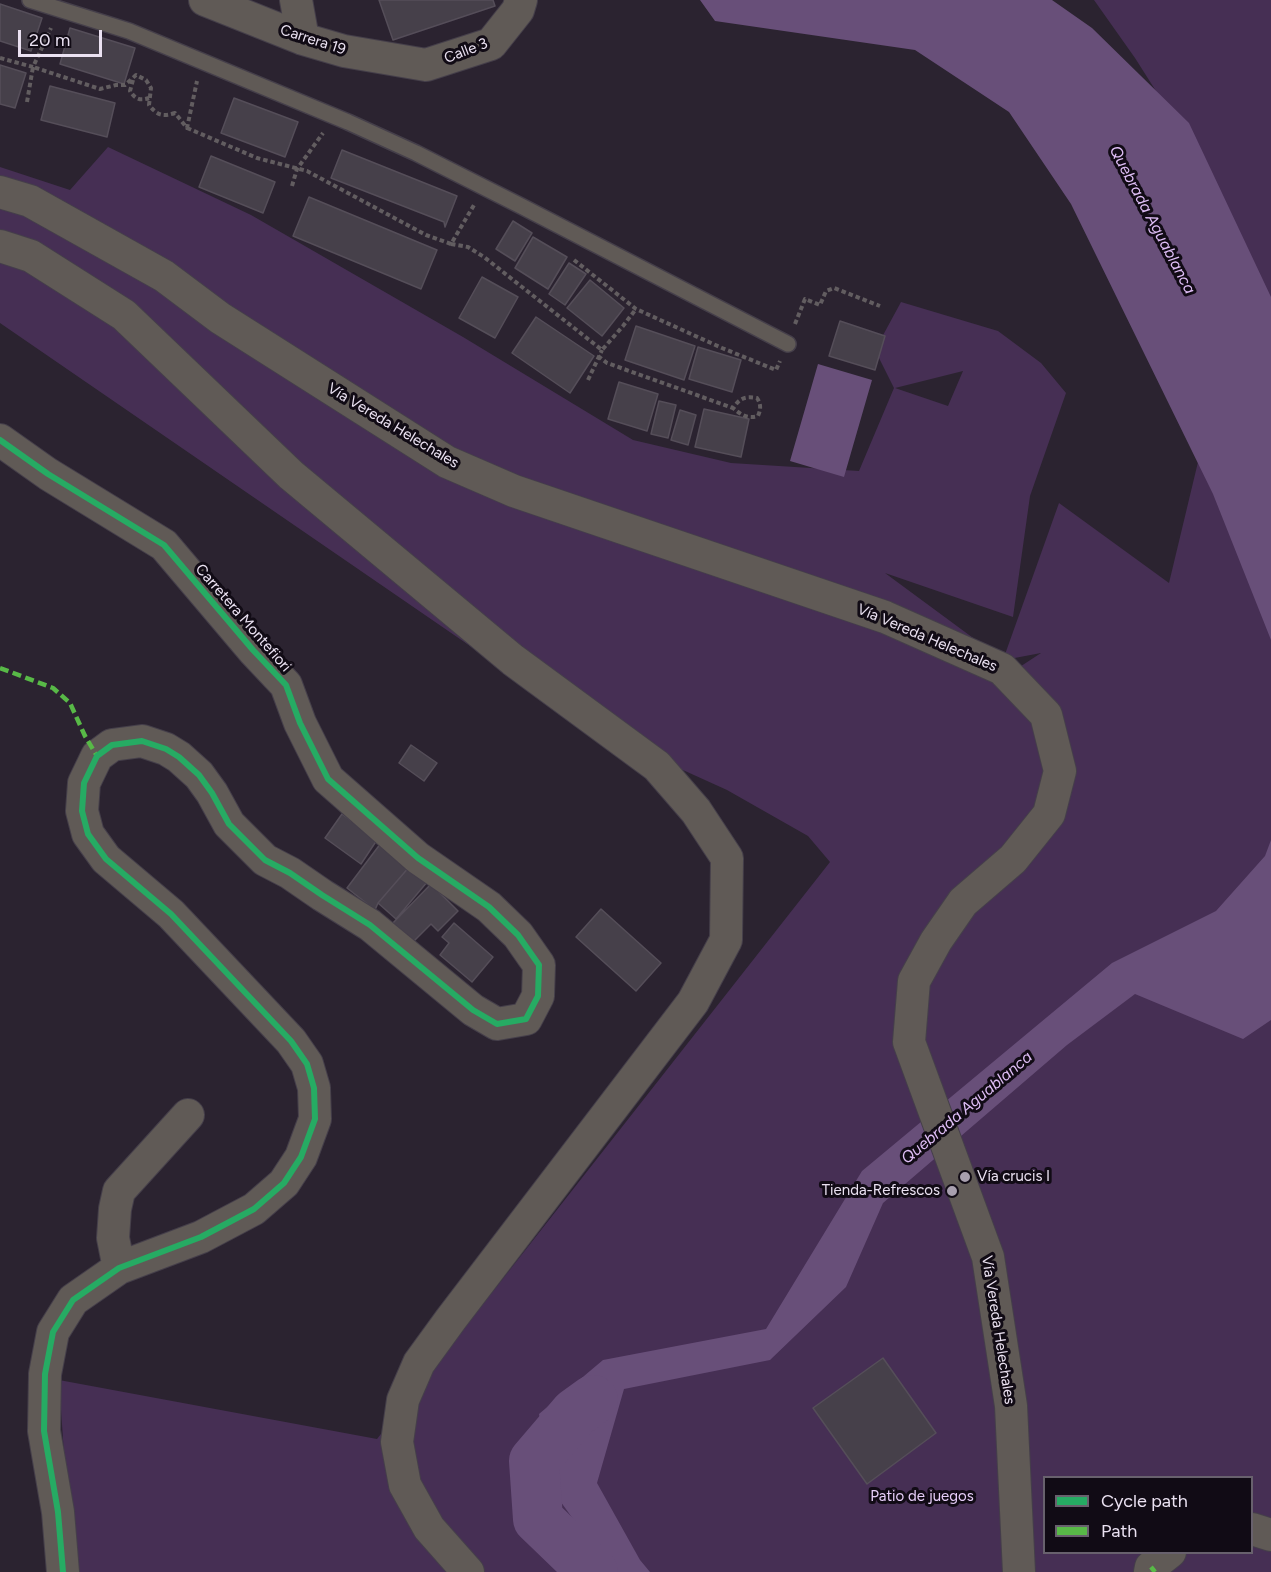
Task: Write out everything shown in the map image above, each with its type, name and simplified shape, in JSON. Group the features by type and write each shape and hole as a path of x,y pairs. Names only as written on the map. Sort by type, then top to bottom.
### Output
{"street":[{"name":"Carrera 19","path":"205,0 303,39 344,51 426,65"},
{"path":"296,0 303,39"},
{"name":"Calle 3","path":"426,65 491,44 518,10 521,0"},
{"name":"Vía Vereda Helechales","path":"0,192 30,201 164,276 219,318 447,462 514,491 885,617 1002,669 1046,715 1060,771 1049,814 1013,859 963,902 936,941 914,981 909,1042 988,1257 1011,1406 1019,1572"},
{"path":"0,246 31,256 124,315 291,476 513,660 657,766 696,811 727,858 726,940 693,1002 451,1319 419,1363 403,1400 397,1442 405,1485 429,1528 468,1572"},
{"name":"Carretera Montefiori","path":"0,440 48,474 164,545 253,650 286,685 300,723 328,779 418,858 489,907 519,935 539,965 538,996 525,1019 497,1024 473,1010 370,925 290,873 265,860 229,824 212,793 198,775 179,757 166,749 142,741 112,745 97,756 84,783 82,811 88,834 106,859 171,914 291,1041 307,1064 314,1088 315,1119 301,1157 284,1183 254,1209 201,1237 119,1268"},
{"path":"63,1572 57,1512 44,1431 45,1374 53,1332 73,1300 119,1268 112,1238 119,1191 188,1115"},
{"path":"1253,1530 1271,1535"},
{"path":"1149,1572 1151,1567 1167,1554"}],"lane":[{"path":"30,0 129,31 416,153 788,344"}],"path":[{"path":"27,102 33,67 54,21"},
{"path":"0,57 100,89 125,85 136,75"},
{"path":"136,75 146,80 150,88 149,105 156,114 165,116 175,113 187,128 257,158 307,171 426,235 468,247 484,257 602,350"},
{"path":"136,75 130,91 134,98 142,100 149,98"},
{"path":"187,128 197,80"},
{"path":"292,186 297,169 325,130"},
{"path":"451,244 478,198"},
{"path":"588,380 602,350 636,309"},
{"path":"598,356 607,363 734,408 741,415 758,416 760,403 757,398 749,396 739,399 734,408"}],"green space":[{"name":"Patio de juegos","path":"1094,0 1271,0 1271,1572 72,1572 59,1380 377,1439 830,862 808,836 727,790 588,727 0,323 0,167 70,190 108,147 251,215 463,337 633,440 731,463 859,471 894,388 875,350 901,302 998,331 1041,363 1066,393 1030,496 1013,617 885,573 1003,660 1059,503 1169,583 1215,391 1182,132 1135,58","holes":["963,371 948,406 895,388","1041,653 1012,672 1004,660"]}],"water":[{"path":"700,0 1052,0 1092,28 1189,123 1271,297 1271,640 1213,494 1071,204 1009,112 915,50 715,21"},
{"path":"818,364 872,380 844,477 790,461"},
{"path":"1271,840 1271,1020 1243,1039 1135,994 1067,1045 883,1203 846,1287 770,1360 624,1389 597,1483 640,1560 650,1572 611,1572 553,1491 539,1414 603,1360 766,1329 862,1171 1112,963 1216,911 1265,856"}],"building":[{"path":"379,0 493,0 495,6 393,40"},
{"path":"0,4 42,18 31,51 0,41"},
{"path":"70,28 135,48 124,84 60,64"},
{"path":"0,65 26,73 15,108 0,104"},
{"path":"50,86 115,103 107,137 41,120"},
{"path":"234,98 298,122 285,157 221,133"},
{"path":"342,150 457,196 445,227 444,222 331,178"},
{"path":"211,156 275,182 263,213 199,187"},
{"path":"309,197 437,250 421,289 293,236"},
{"path":"513,221 532,233 515,261 496,249"},
{"path":"533,237 567,257 548,289 515,268"},
{"path":"569,263 586,274 565,305 549,294"},
{"path":"482,277 518,297 495,338 459,318"},
{"path":"590,280 624,308 602,336 567,308"},
{"path":"536,317 594,356 570,393 512,353"},
{"path":"840,321 885,336 875,370 829,356"},
{"path":"636,326 695,346 684,380 625,360"},
{"path":"698,347 741,360 732,392 689,379"},
{"path":"619,382 658,394 647,431 608,419"},
{"path":"659,401 676,405 668,438 651,434"},
{"path":"704,409 749,419 741,457 695,447"},
{"path":"680,410 696,415 688,445 671,440"},
{"path":"411,745 437,763 424,781 399,763"},
{"path":"342,814 377,840 361,864 325,838"},
{"path":"381,843 410,866 378,903 375,910 347,888"},
{"path":"410,866 428,881 396,919 378,903"},
{"path":"431,884 458,911 438,931 431,924 408,947 389,927"},
{"path":"601,909 661,963 636,991 576,937"},
{"path":"454,923 493,957 472,982 440,955 449,943 442,937"},
{"path":"883,1358 936,1433 867,1484 813,1408"}],"waterway":[{"name":"Quebrada Aguablanca","path":"593,1400 575,1413 534,1461 538,1519 593,1572"}],"marked path":[{"path":"0,668 53,688 70,703 97,756"},
{"path":"1151,1567 1155,1572"}],"cycle path":[{"path":"0,440 48,474 164,545 253,650 286,685 300,723 328,779 418,858 489,907 518,935 539,965 538,996 526,1019 497,1024 473,1010 370,925 290,873 265,860 229,824 199,775 179,757 166,749 142,741 112,745 97,756 84,783 82,811 88,834 106,859 171,914 291,1041 307,1064 314,1088 315,1119 301,1157 284,1183 254,1209 201,1237 119,1268 73,1300 53,1332 45,1374 44,1431 58,1512 63,1572"}],"place":[{"name":"Vía crucis I","path":"965,1177"},
{"name":"Tienda-Refrescos","path":"952,1191"}]}
